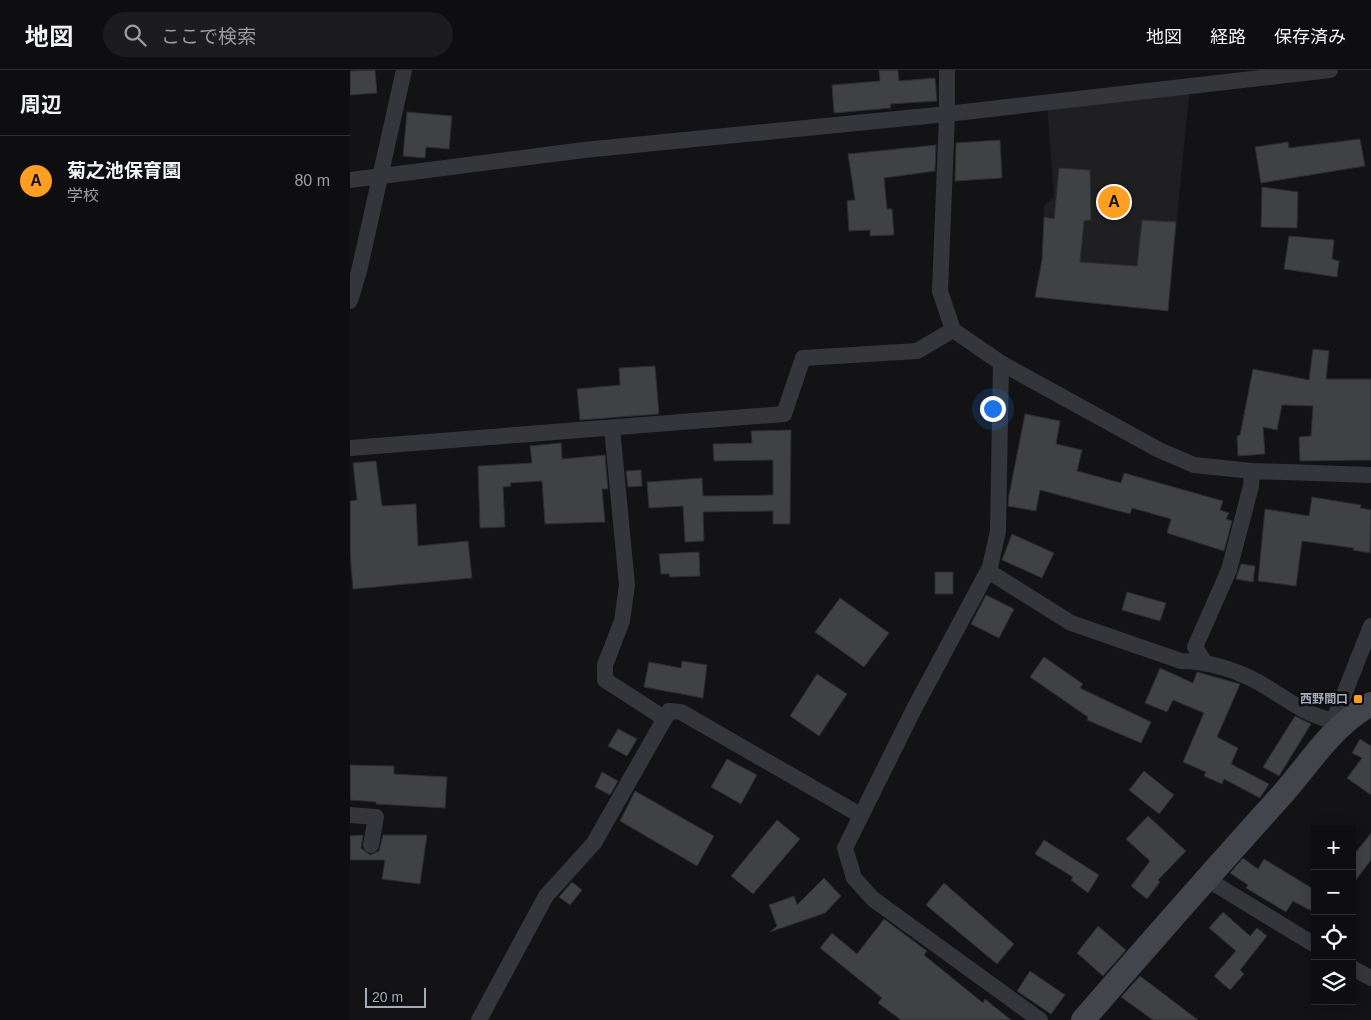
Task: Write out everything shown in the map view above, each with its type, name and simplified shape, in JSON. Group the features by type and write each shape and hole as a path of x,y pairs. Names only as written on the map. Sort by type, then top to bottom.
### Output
{"street":[{"path":"350,301 359,271 404,70"},
{"path":"947,70 940,291 954,330 1001,363 1159,450 1185,462 1194,465 1252,472 1371,475"},
{"path":"350,180 584,150 947,114 1330,70"},
{"path":"350,448 784,414 803,358 917,351 954,330"},
{"path":"1001,363 998,531 988,570 914,709 845,848 854,878 873,899 1040,1020"},
{"path":"612,428 627,585 622,622 605,665 605,680 664,718"},
{"path":"1205,663 1195,647 1229,570 1251,486 1252,472"},
{"path":"988,570 1071,623 1181,661 1205,663 1256,681 1331,729"},
{"path":"1083,1020 1205,878 1281,796 1331,729 1371,626"},
{"path":"1331,729 1371,704"},
{"path":"479,1020 546,896 594,843 669,711 681,712 860,815"},
{"path":"350,815 376,817 371,845"},
{"path":"1205,878 1311,943"},
{"path":"1356,970 1371,978"}],"shaded area":[{"path":"1190,85 1168,311 1035,297 1042,260 1044,206 1054,197 1047,103"}],"building":[{"path":"375,70 377,93 350,95 350,71"},
{"path":"879,70 898,70 899,81 935,78 937,101 890,104 891,108 834,113 832,85 880,81"},
{"path":"407,112 452,116 449,149 426,147 425,158 403,156"},
{"path":"1360,139 1365,166 1261,183 1255,147 1288,142 1289,148"},
{"path":"1000,140 1002,178 955,181 956,143"},
{"path":"936,145 935,171 884,178 887,209 892,209 894,235 870,236 870,230 849,231 847,201 855,200 848,154"},
{"path":"1059,168 1090,170 1091,220 1084,221 1080,262 1137,266 1142,220 1176,222 1168,311 1035,297 1042,260 1044,217 1054,219"},
{"path":"1262,187 1298,192 1297,228 1261,227"},
{"path":"1289,236 1334,240 1332,259 1339,261 1337,277 1284,269"},
{"path":"1313,349 1329,351 1326,379 1371,379 1371,460 1300,461 1299,437 1311,436 1313,406 1282,405 1277,430 1263,427 1265,454 1238,456 1237,436 1240,435 1253,369 1309,380"},
{"path":"655,366 659,414 580,420 577,389 620,385 619,368"},
{"path":"1025,414 1060,421 1056,444 1082,450 1077,471 1121,483 1124,473 1223,501 1220,510 1229,513 1226,519 1232,521 1224,551 1167,533 1171,519 1132,508 1130,514 1040,490 1036,511 1008,506"},
{"path":"791,430 790,524 773,524 773,511 703,512 704,541 685,542 683,506 649,508 647,482 702,478 703,496 773,495 773,460 714,461 713,444 752,443 751,431"},
{"path":"561,443 562,459 605,455 608,489 602,489 605,522 545,524 542,481 510,483 511,486 503,487 505,527 480,528 478,466 532,463 530,446"},
{"path":"376,461 382,506 416,504 418,546 468,541 472,578 353,589 350,554 350,501 357,500 353,463"},
{"path":"641,470 642,486 628,487 626,471"},
{"path":"1312,497 1361,505 1360,508 1371,510 1370,553 1353,550 1354,548 1302,541 1296,586 1258,581 1265,509 1309,516"},
{"path":"1012,534 1054,553 1042,578 1002,560"},
{"path":"699,552 700,576 670,577 669,574 661,574 659,554"},
{"path":"1241,564 1255,566 1253,582 1236,579"},
{"path":"935,572 953,572 953,594 935,594"},
{"path":"1127,592 1166,603 1160,621 1122,610"},
{"path":"986,595 1014,609 999,638 971,624"},
{"path":"840,598 889,633 864,667 815,632"},
{"path":"1044,657 1083,684 1080,688 1151,722 1141,743 1087,720 1088,717 1030,677"},
{"path":"682,661 707,665 703,698 644,687 649,662 681,668"},
{"path":"1160,668 1193,683 1197,672 1240,684 1217,737 1238,748 1231,764 1269,784 1260,798 1224,779 1222,784 1204,776 1206,772 1183,762 1204,713 1173,700 1167,712 1145,703"},
{"path":"817,674 847,694 819,736 790,716"},
{"path":"1295,716 1311,724 1279,776 1263,767"},
{"path":"618,729 637,739 627,756 608,746"},
{"path":"1360,739 1371,746 1371,795 1347,778 1362,758 1352,753"},
{"path":"727,759 757,775 741,804 711,787"},
{"path":"350,765 394,766 394,774 447,777 445,808 376,804 376,802 350,800"},
{"path":"1144,771 1174,795 1159,814 1129,790"},
{"path":"602,772 618,781 610,795 595,787"},
{"path":"635,791 714,836 697,866 620,821"},
{"path":"1148,816 1186,851 1158,880 1160,882 1147,899 1131,886 1150,861 1126,839"},
{"path":"777,820 800,839 753,894 731,876"},
{"path":"1371,833 1371,860 1356,880 1356,870 1356,852"},
{"path":"363,835 361,848 370,855 379,851 383,835 427,835 420,884 382,879 385,860 350,860 350,836"},
{"path":"1044,840 1099,875 1088,893 1071,880 1073,877 1035,854"},
{"path":"1243,858 1258,869 1264,859 1311,888 1311,911 1293,901 1286,912 1246,888 1248,885 1230,873"},
{"path":"824,878 841,896 825,913 770,932 777,926 769,905 794,896 797,905"},
{"path":"572,882 582,890 570,905 559,897"},
{"path":"944,883 1014,944 997,964 926,905"},
{"path":"1223,912 1250,936 1257,928 1267,936 1240,970 1244,974 1230,990 1214,976 1236,951 1209,928"},
{"path":"884,919 927,951 924,955 983,1003 985,999 1011,1020 901,1020 878,1003 882,998 820,948 832,933 857,954"},
{"path":"1098,926 1126,950 1103,976 1077,953"},
{"path":"1030,971 1065,995 1051,1014 1017,991"},
{"path":"1140,976 1198,1020 1153,1020 1121,997"}],"place":[{"name":"菊之池保育園","path":"1114,202"},
{"name":"西野間口","path":"1358,699"}]}
